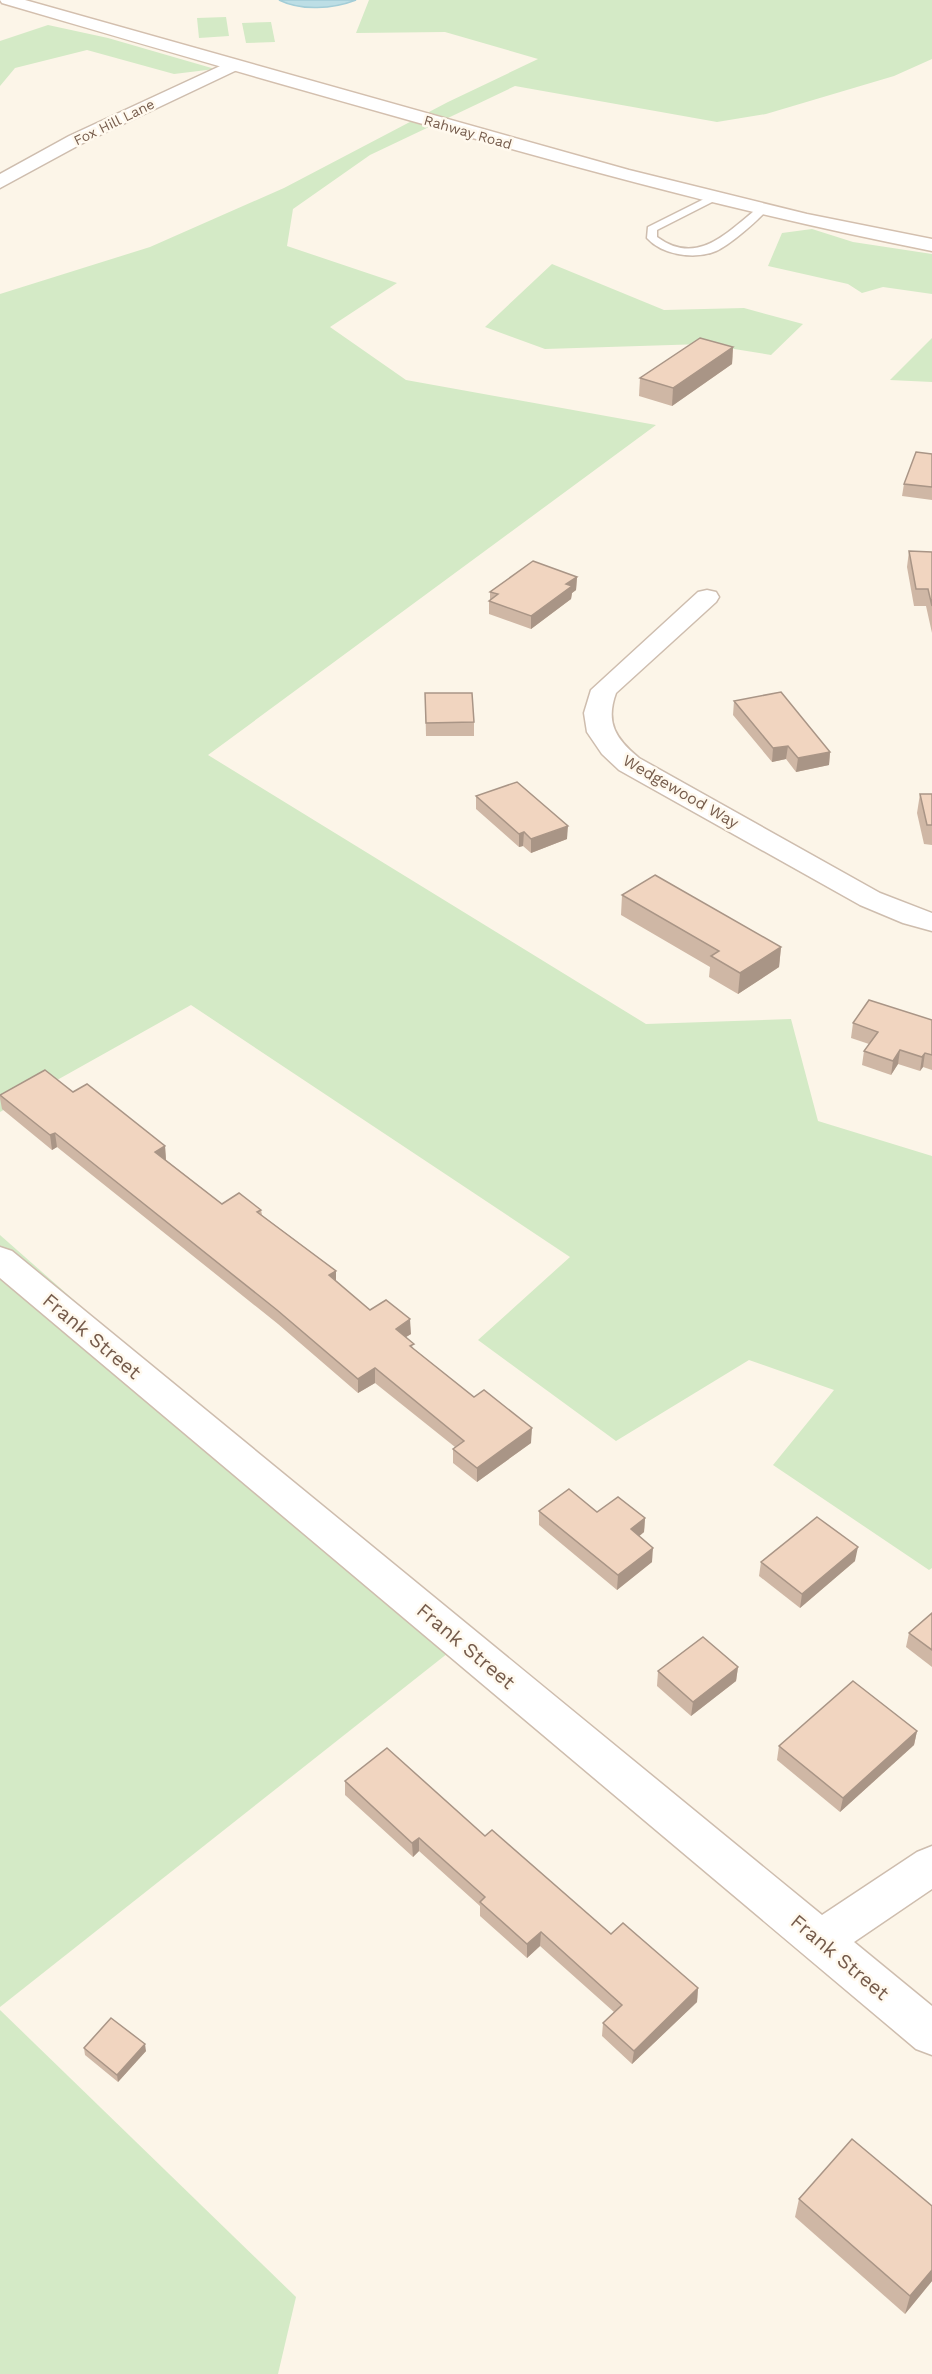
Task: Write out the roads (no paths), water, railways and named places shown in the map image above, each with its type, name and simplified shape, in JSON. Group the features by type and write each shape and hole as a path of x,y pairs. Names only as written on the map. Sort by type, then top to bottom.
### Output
{"street":[{"name":"Rahway Road","path":"8,0 231,66 712,198 824,226 932,245"},
{"name":"Fox Hill Lane","path":"0,182 75,140 231,66"},
{"name":"Wedgewood Way","path":"707,597 604,690 597,705 596,720 602,735 613,750 629,764 870,898 913,917 932,922"},
{"name":"Frank Street","path":"0,1259 932,2034"},
{"path":"820,1941 932,1865"}],"lane":[{"path":"712,198 652,229 652,238 677,250 714,248 762,210"}],"water":[{"path":"279,0 356,0 317,8 297,6"}]}
